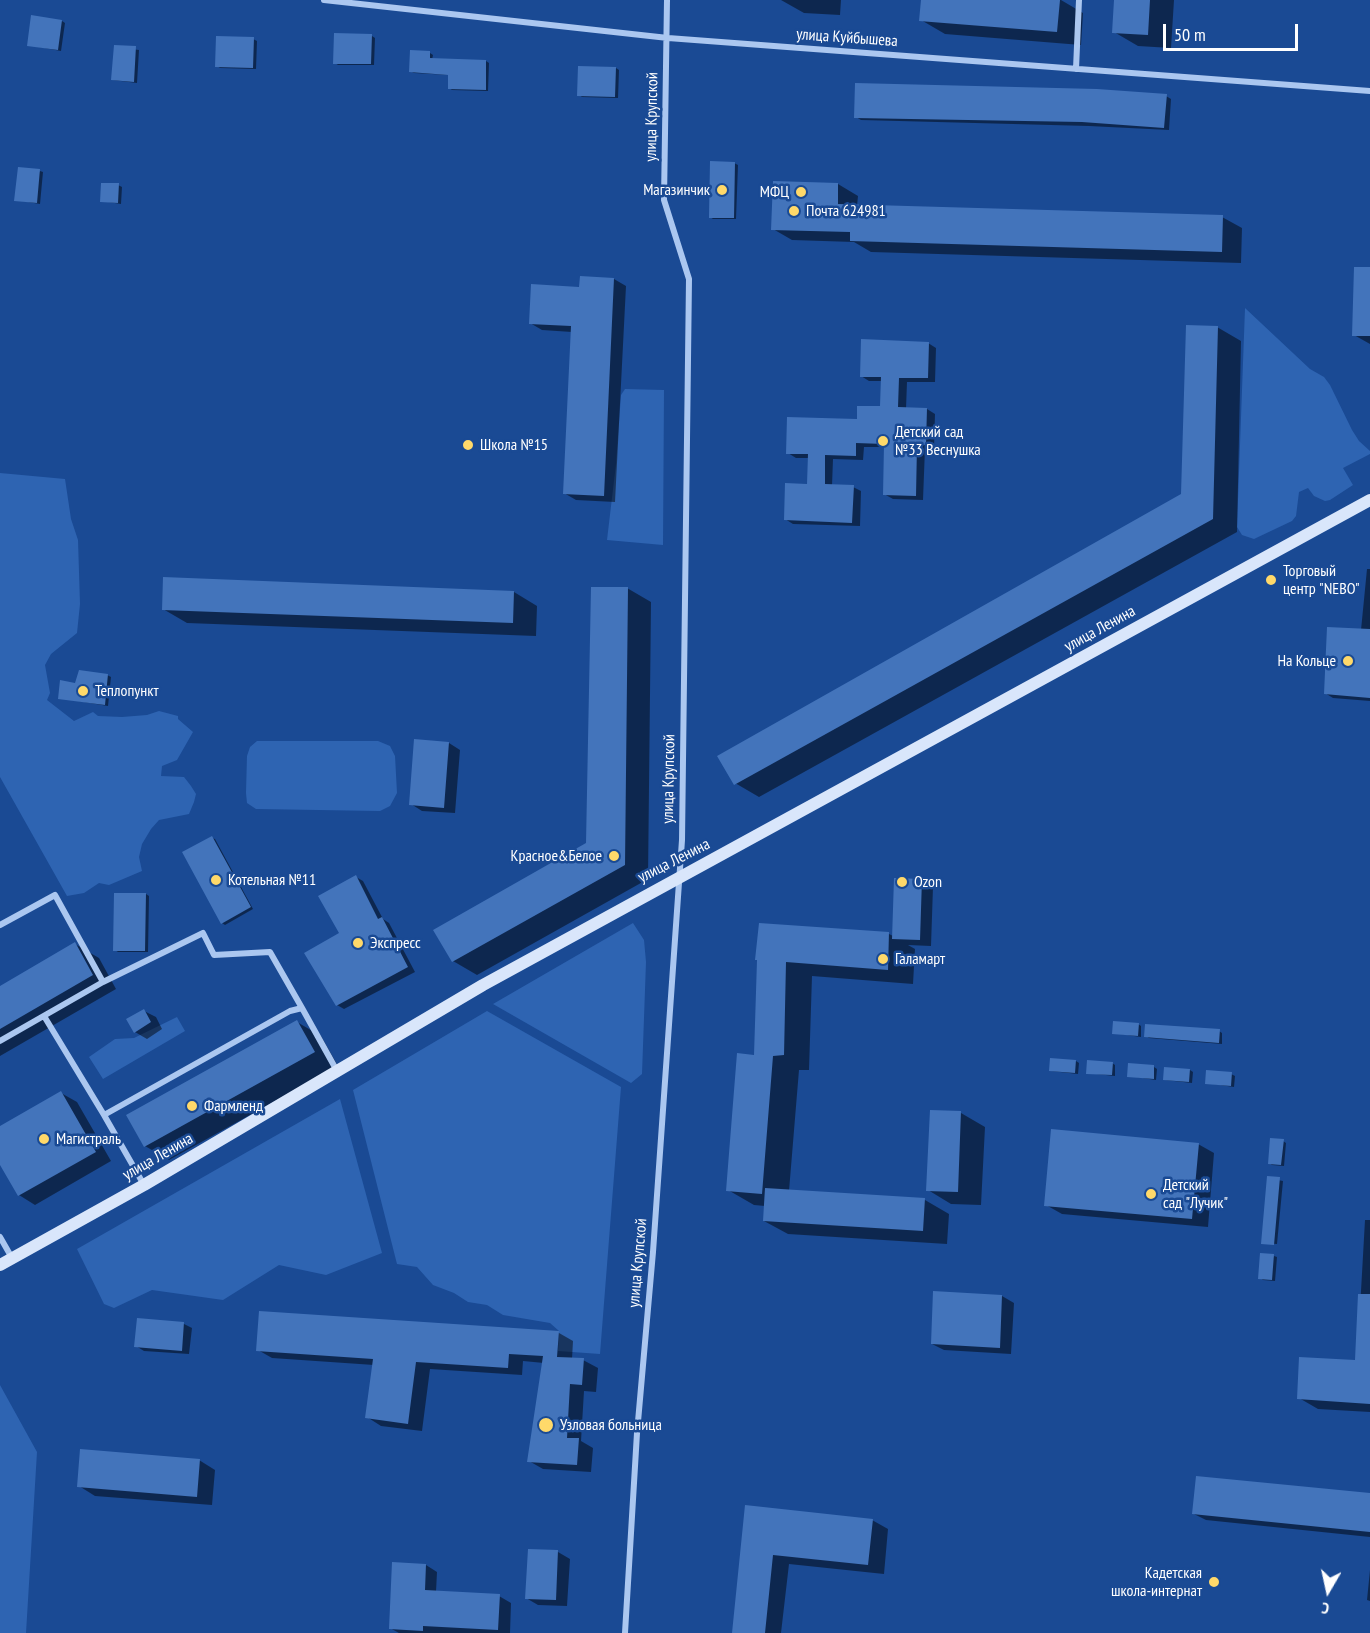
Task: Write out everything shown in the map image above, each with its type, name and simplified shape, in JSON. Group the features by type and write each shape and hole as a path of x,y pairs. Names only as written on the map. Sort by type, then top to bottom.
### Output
{"street":[{"name":"улица Куйбышева","path":"324,0 668,38 1370,91"},
{"name":"улица Крупской","path":"625,1633 637,1433 653,1252 682,840 689,279 664,200 667,0"},
{"path":"1076,69 1079,0"},
{"name":"улица Ленина","path":"0,1265 144,1185 483,985 642,896 678,879 1370,500"},
{"path":"0,925 55,895 103,982"},
{"path":"0,1041 103,982 203,933 214,955 270,952 337,1072"},
{"path":"104,1115 290,1011 302,1008"},
{"path":"44,1016 144,1185"},
{"path":"0,1237 12,1258"}],"shaded area":[{"path":"1245,308 1310,369 1324,377 1352,430 1359,441 1370,451 1370,454 1343,468 1353,485 1325,501 1314,496 1308,488 1299,492 1296,516 1292,521 1254,539 1242,535 1237,527"},
{"path":"625,389 664,390 663,545 607,540 621,395"},
{"path":"0,473 65,479 71,519 78,540 80,604 77,633 51,654 45,665 50,693 47,700 74,721 93,712 98,716 122,717 147,715 159,711 178,716 178,719 193,732 177,760 162,766 161,776 184,777 191,786 196,794 189,814 159,820 151,829 142,844 139,857 142,871 109,885 99,883 84,893 67,896 0,777"},
{"path":"257,741 378,741 390,746 395,756 397,793 390,806 380,811 256,809 247,803 246,793 247,756 250,747"},
{"path":"633,923 644,940 646,962 642,1074 631,1083 493,1004"},
{"path":"487,1011 621,1087 600,1354 558,1351 559,1331 550,1323 503,1315 487,1305 468,1302 454,1293 433,1285 417,1267 397,1264 353,1090"},
{"path":"177,1017 185,1031 103,1079 89,1057 115,1039 134,1038"},
{"path":"340,1099 382,1253 326,1275 279,1265 223,1300 152,1290 114,1308 104,1304 77,1249"},
{"path":"0,1385 37,1452 26,1633 0,1633"}],"building":[{"path":"921,0 1060,0 1057,32 919,21"},
{"path":"1114,0 1150,0 1148,35 1112,33"},
{"path":"31,15 62,20 58,50 27,46"},
{"path":"334,33 372,34 371,64 333,64"},
{"path":"216,36 254,37 253,68 215,67"},
{"path":"114,45 136,46 134,82 111,80"},
{"path":"410,50 430,51 430,58 486,60 486,90 448,89 448,75 409,72"},
{"path":"578,66 616,67 615,97 577,96"},
{"path":"855,83 1097,89 1167,94 1164,128 1082,122 854,118"},
{"name":"Магазинчик","path":"710,161 735,162 734,218 709,218"},
{"path":"18,167 40,169 37,203 14,201"},
{"path":"773,181 838,183 838,204 1223,215 1222,252 850,241 850,232 771,230"},
{"path":"101,183 119,183 118,203 100,202"},
{"path":"1354,267 1370,267 1370,336 1352,336"},
{"path":"580,276 614,278 604,496 563,494 571,326 529,324 531,284 579,287"},
{"path":"1186,325 1218,326 1213,519 734,785 717,756 1181,494"},
{"path":"861,339 929,342 928,378 899,378 898,407 927,408 926,445 917,445 916,496 883,495 884,444 856,443 856,456 825,455 825,484 854,485 852,523 784,520 785,483 807,484 808,454 786,454 787,417 857,419 857,406 880,406 881,377 860,377"},
{"path":"163,577 514,591 513,623 162,610"},
{"path":"591,587 628,587 625,865 452,962 433,930 586,843"},
{"name":"На Кольце","path":"1327,627 1370,629 1370,698 1324,694"},
{"name":"Теплопункт","path":"79,670 108,674 105,705 58,699 60,680 75,683"},
{"path":"414,739 449,742 444,808 409,805"},
{"name":"Котельная №11","path":"212,836 251,907 221,924 182,852"},
{"name":"Экспресс","path":"356,875 378,919 382,917 408,967 336,1006 304,953 339,933 318,896"},
{"path":"894,878 922,879 920,940 892,939"},
{"path":"114,893 146,893 145,951 113,951"},
{"path":"759,923 889,932 888,970 786,962 784,1055 773,1056 762,1194 726,1191 737,1053 754,1055 757,960 755,960"},
{"path":"75,942 93,975 0,1029 0,986"},
{"path":"144,1009 151,1022 134,1033 126,1019"},
{"path":"297,1020 315,1052 144,1147 126,1115"},
{"path":"1113,1021 1139,1023 1138,1036 1112,1034"},
{"path":"1145,1024 1220,1029 1219,1043 1144,1037"},
{"path":"1050,1058 1076,1060 1075,1073 1049,1071"},
{"path":"1087,1060 1113,1062 1112,1075 1086,1074"},
{"path":"1128,1063 1154,1065 1154,1079 1127,1077"},
{"path":"1164,1067 1190,1069 1189,1082 1163,1080"},
{"path":"1206,1070 1232,1072 1231,1086 1205,1084"},
{"name":"Магистраль","path":"61,1091 96,1152 18,1196 0,1165 0,1126"},
{"path":"930,1110 961,1111 958,1192 926,1191"},
{"path":"1051,1129 1199,1143 1192,1219 1044,1206"},
{"path":"1270,1138 1284,1139 1281,1165 1268,1164"},
{"path":"1267,1176 1280,1177 1274,1245 1261,1244"},
{"path":"765,1188 925,1198 923,1231 763,1221"},
{"path":"1260,1253 1274,1254 1272,1280 1258,1279"},
{"path":"933,1291 1002,1295 1000,1348 931,1344"},
{"path":"1358,1294 1370,1294 1370,1404 1297,1399 1299,1357 1355,1360"},
{"path":"259,1311 559,1331 557,1357 584,1358 582,1385 570,1384 567,1438 579,1438 577,1465 527,1462 543,1356 509,1354 508,1368 416,1362 408,1424 365,1418 373,1359 256,1351"},
{"path":"137,1318 184,1322 182,1351 134,1347"},
{"path":"80,1449 200,1459 197,1497 77,1487"},
{"path":"1196,1476 1370,1493 1370,1532 1192,1514"},
{"path":"745,1505 873,1519 868,1565 773,1555 765,1633 732,1633"},
{"path":"528,1549 558,1550 556,1600 525,1599"},
{"path":"392,1562 426,1564 425,1590 500,1594 498,1630 423,1626 423,1631 389,1629"}],"place":[{"name":"Магазинчик","path":"722,190"},
{"name":"МФЦ","path":"801,192"},
{"name":"Почта 624981","path":"794,211"},
{"name":"Детский сад №33 Веснушка","path":"883,441"},
{"name":"Школа №15","path":"468,445"},
{"name":"Торговый центр \"NEBO\"","path":"1271,580"},
{"name":"На Кольце","path":"1348,661"},
{"name":"Теплопункт","path":"83,691"},
{"name":"Красное&Белое","path":"614,856"},
{"name":"Котельная №11","path":"216,880"},
{"name":"Ozon","path":"902,882"},
{"name":"Экспресс","path":"358,943"},
{"name":"Галамарт","path":"883,959"},
{"name":"Фармленд","path":"192,1106"},
{"name":"Магистраль","path":"44,1139"},
{"name":"Детский сад \"Лучик\"","path":"1151,1194"},
{"name":"Узловая больница","path":"546,1425"},
{"name":"Кадетская школа-интернат","path":"1214,1582"}]}
